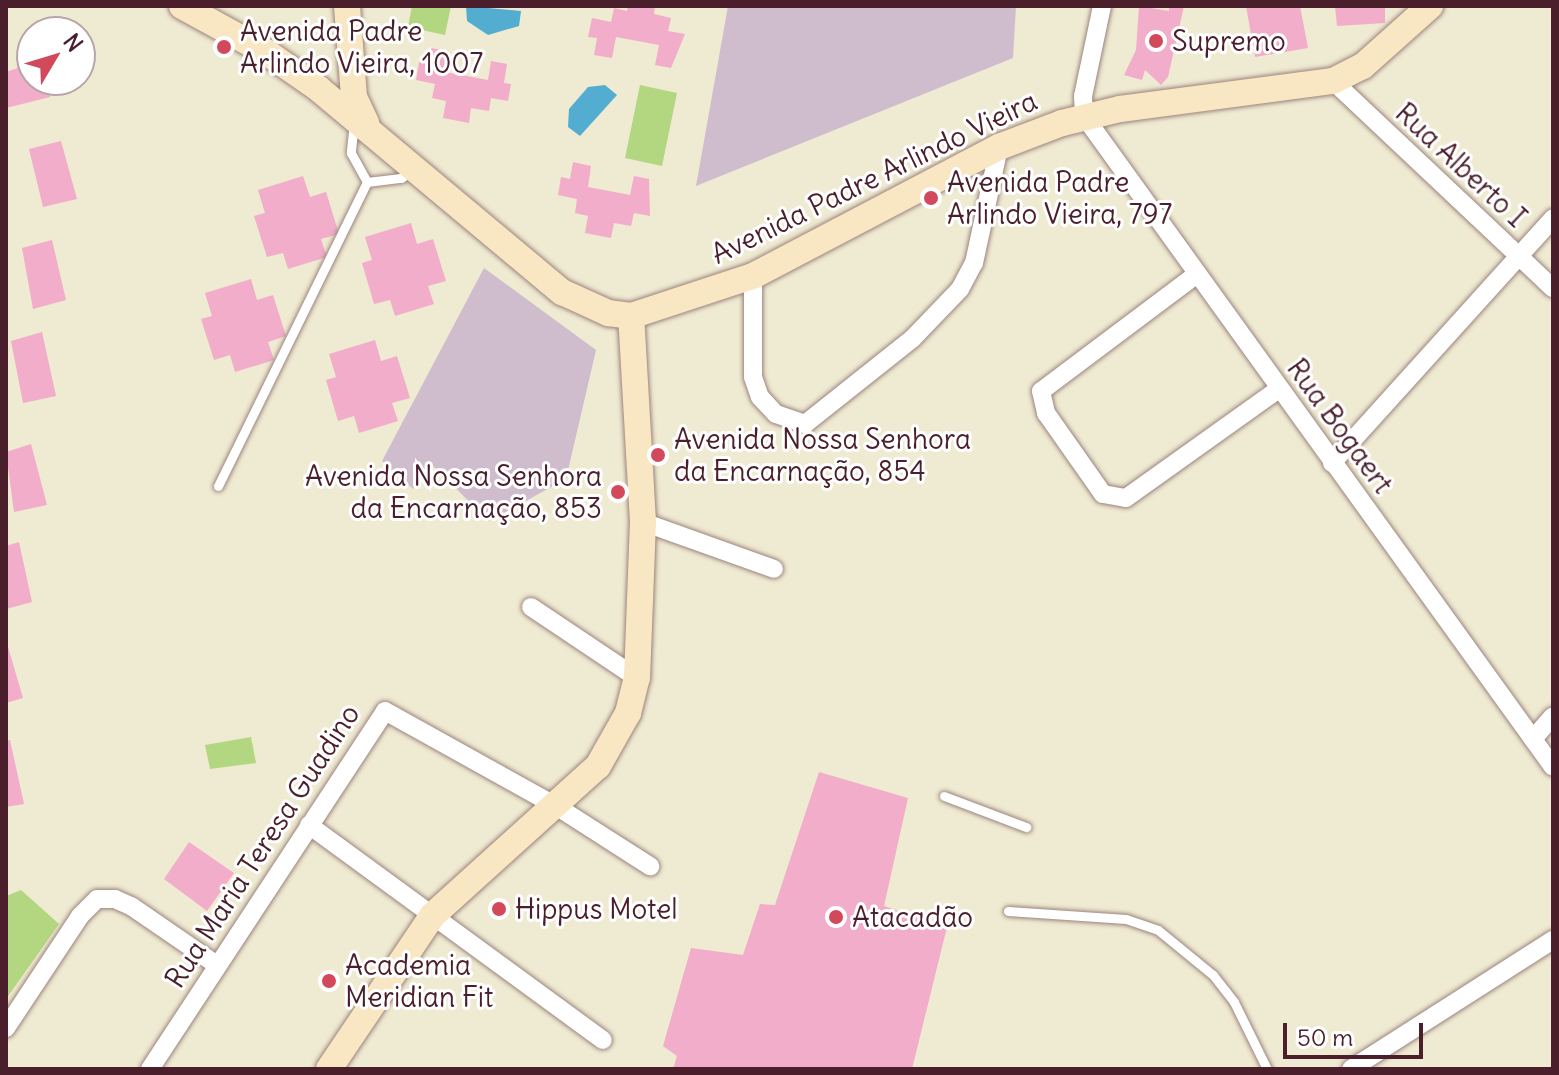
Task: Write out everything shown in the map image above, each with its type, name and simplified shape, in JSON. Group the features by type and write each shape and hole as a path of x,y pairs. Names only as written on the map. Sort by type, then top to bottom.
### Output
{"main road":[{"path":"182,6 266,52 319,89 354,107 377,136 562,292 608,313 631,316 643,522 637,678 619,734 598,766 433,915 329,1069"},
{"path":"347,6 354,107"},
{"name":"Avenida Padre Arlindo Vieira","path":"631,316 753,276 999,147 1084,116 1333,81 1363,66 1430,6"}],"street":[{"path":"1084,116 1083,96 1102,6"},
{"name":"Rua Alberto I","path":"1333,81 1553,288"},
{"name":"Rua Bogaert","path":"1084,116 1553,767"},
{"path":"753,276 753,377 760,397 776,414 796,423 815,420 913,338 960,289 974,263 999,147"},
{"path":"1332,463 1553,218"},
{"path":"1197,274 1041,391 1046,413 1103,494 1126,498 1279,389"},
{"path":"643,522 774,569"},
{"path":"531,607 637,678"},
{"name":"Rua Maria Teresa Guadino","path":"150,1069 385,711 556,806 650,866"},
{"path":"1533,739 1553,716"},
{"path":"309,825 603,1040"},
{"path":"6,1028 80,916 97,899 115,899 131,906 217,965"},
{"path":"1351,1069 1553,940"}],"lane":[{"path":"354,107 351,153 367,182"},
{"path":"367,182 401,178 415,168"},
{"path":"218,486 367,182"},
{"path":"944,796 1026,827"},
{"path":"1008,911 1135,920 1158,930 1213,975 1234,1002 1267,1069"}],"shaded area":[{"path":"728,6 1016,6 1013,58 696,186"},
{"path":"484,268 596,350 566,479 489,521 432,465 413,489 382,461"}],"green space":[{"path":"412,6 451,6 445,35 408,27"},
{"path":"640,85 677,93 662,166 625,158"},
{"path":"251,737 256,763 210,769 205,745"},
{"path":"21,890 59,924 6,999 6,896"}],"water":[{"path":"466,6 521,11 519,26 488,35 467,21"},
{"path":"605,85 617,95 580,136 568,127 569,109 588,87"}],"building":[{"path":"628,6 655,6 654,14 671,18 668,31 685,34 671,68 655,65 659,45 616,37 612,58 594,55 597,38 588,37 592,18 611,22 614,8 627,11"},
{"name":"Supremo","path":"1139,6 1169,11 1169,6 1184,6 1168,77 1161,85 1145,70 1142,80 1124,75 1136,50"},
{"path":"1246,6 1300,6 1308,48 1255,57"},
{"path":"1335,6 1385,6 1385,23 1337,26"},
{"path":"431,48 449,51 445,72 488,80 491,61 507,64 504,83 511,84 508,101 491,98 489,111 471,108 469,123 443,118 446,101 432,98 435,84 416,80 419,62 428,64"},
{"path":"16,69 16,96 50,97 6,108 6,72"},
{"path":"61,141 77,199 43,207 29,149"},
{"path":"573,162 591,166 588,187 630,195 634,176 649,179 650,216 634,213 631,226 614,223 611,238 585,233 588,216 575,213 577,199 558,195 561,177 570,179"},
{"path":"303,176 310,197 326,192 339,234 321,239 327,257 288,269 283,253 267,257 254,216 265,213 258,190"},
{"path":"411,223 417,244 433,239 446,281 428,286 434,304 395,316 390,300 374,304 362,263 372,260 365,237"},
{"path":"52,240 66,300 33,309 22,248"},
{"path":"251,279 257,300 273,295 286,336 268,342 274,360 235,372 230,355 214,360 201,319 212,316 205,293"},
{"path":"42,332 56,396 23,403 11,341"},
{"path":"375,340 381,361 397,356 410,398 392,403 398,421 359,433 354,416 338,421 326,380 336,377 329,354"},
{"path":"31,444 47,505 14,512 6,452"},
{"path":"19,542 32,602 6,609 6,546"},
{"path":"6,640 23,698 6,703"},
{"path":"10,740 24,804 6,807 6,741"},
{"name":"Atacadão","path":"819,772 908,798 884,906 947,927 912,1069 673,1069 677,1056 663,1046 691,948 743,955 760,904 775,905"},
{"path":"189,842 234,873 207,911 164,879"}],"place":[{"name":"Supremo","path":"1156,41"},
{"name":"Avenida Padre Arlindo Vieira, 1007","path":"224,47"},
{"name":"Avenida Padre Arlindo Vieira, 797","path":"931,198"},
{"name":"Avenida Nossa Senhora da Encarnação, 854","path":"658,455"},
{"name":"Avenida Nossa Senhora da Encarnação, 853","path":"618,492"},
{"name":"Hippus Motel","path":"499,909"},
{"name":"Atacadão","path":"836,917"},
{"name":"Academia Meridian Fit","path":"329,981"}]}
